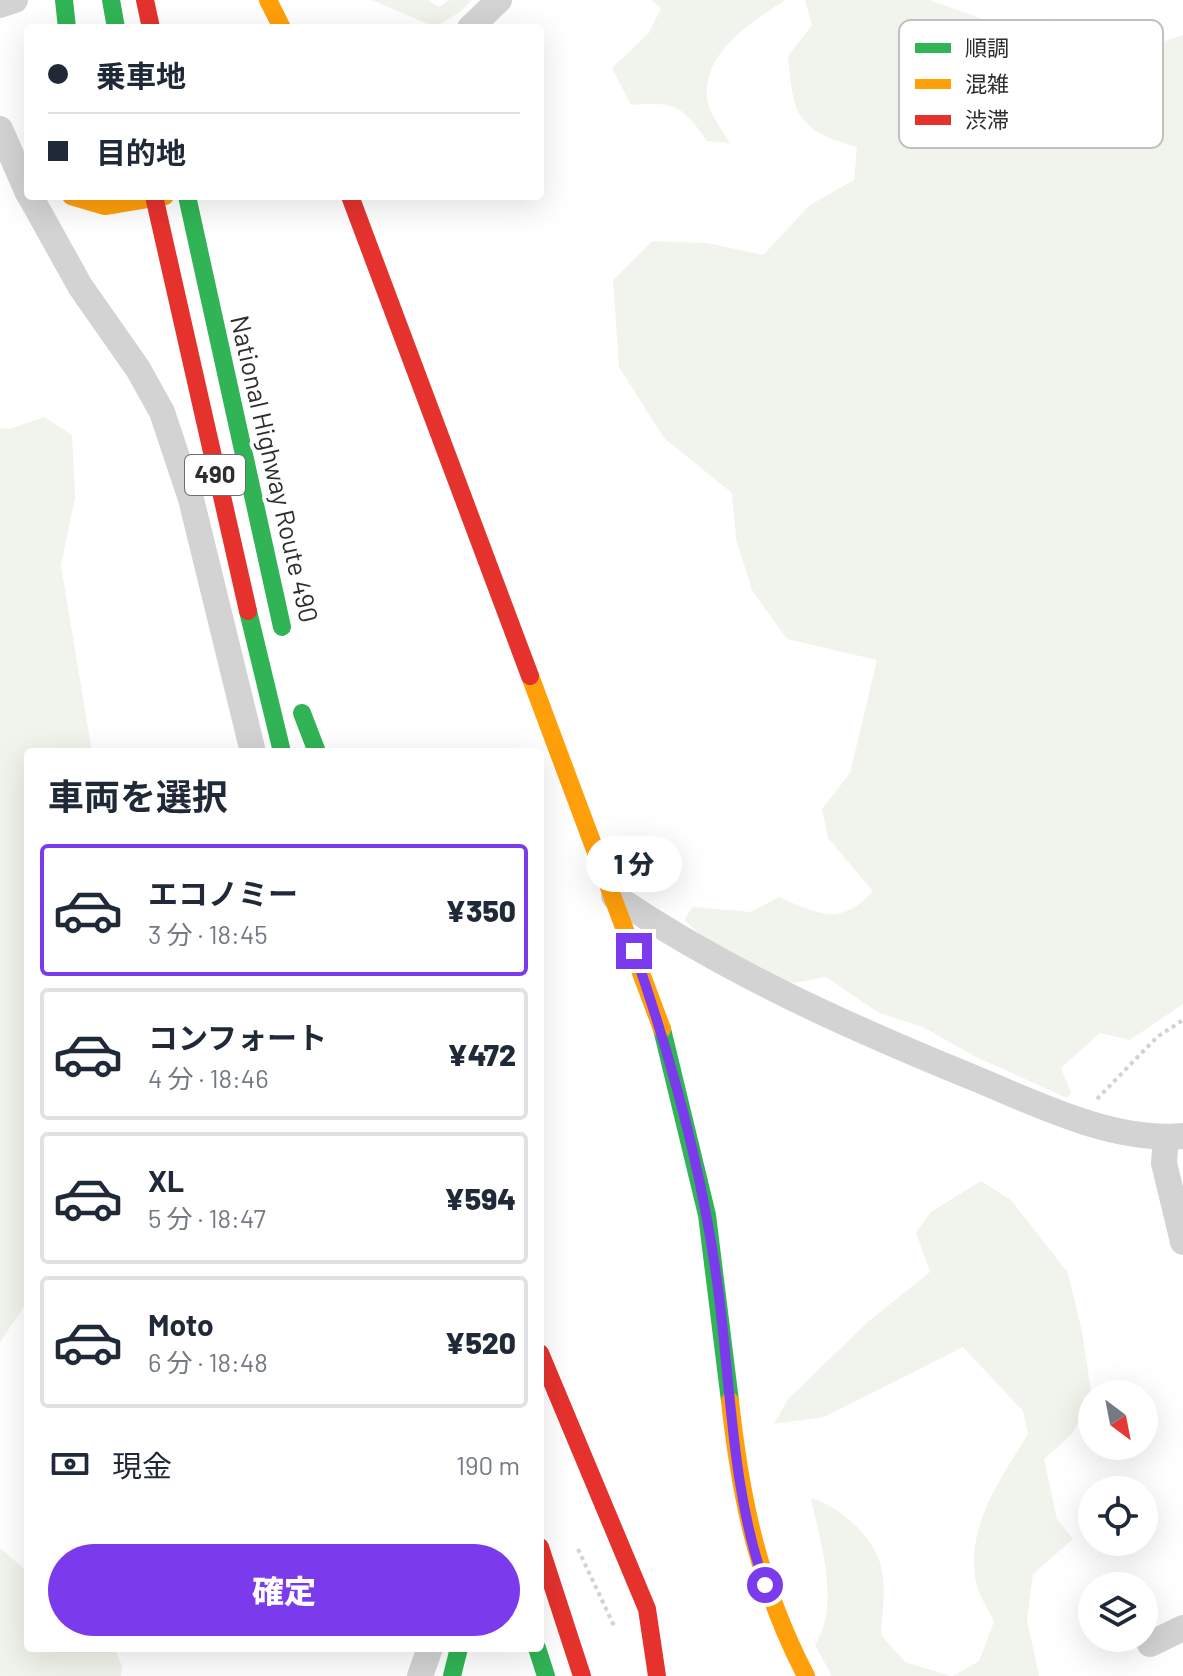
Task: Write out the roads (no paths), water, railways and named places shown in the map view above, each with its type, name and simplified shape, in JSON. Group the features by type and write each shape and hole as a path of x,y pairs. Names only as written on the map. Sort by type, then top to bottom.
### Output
{"main road":[{"path":"64,0 67,24"},
{"path":"111,0 115,24"},
{"path":"145,0 150,24"},
{"path":"268,0 280,24"},
{"path":"80,200 92,205 111,206 142,200"},
{"name":"490","path":"159,200 220,498 281,748"},
{"name":"National Highway Route 490","path":"188,200 288,653"},
{"path":"352,200 664,1034 693,1140 716,1273 742,1482 758,1565 779,1625 806,1676"},
{"path":"301,706 314,748"},
{"path":"544,1363 647,1609 656,1653 657,1676"},
{"path":"544,1559 582,1676"},
{"path":"452,1676 458,1652"},
{"path":"538,1652 546,1676"}],"street":[{"path":"0,5 15,0"},
{"path":"474,24 499,0"},
{"path":"0,129 24,183"},
{"path":"32,200 73,274 138,369 162,412 191,499 252,748"},
{"path":"614,896 677,939 765,987 939,1064 1084,1120 1122,1131 1174,1137 1164,1163 1183,1242"},
{"path":"1158,1640 1183,1628"},
{"path":"420,1676 429,1652"}]}
